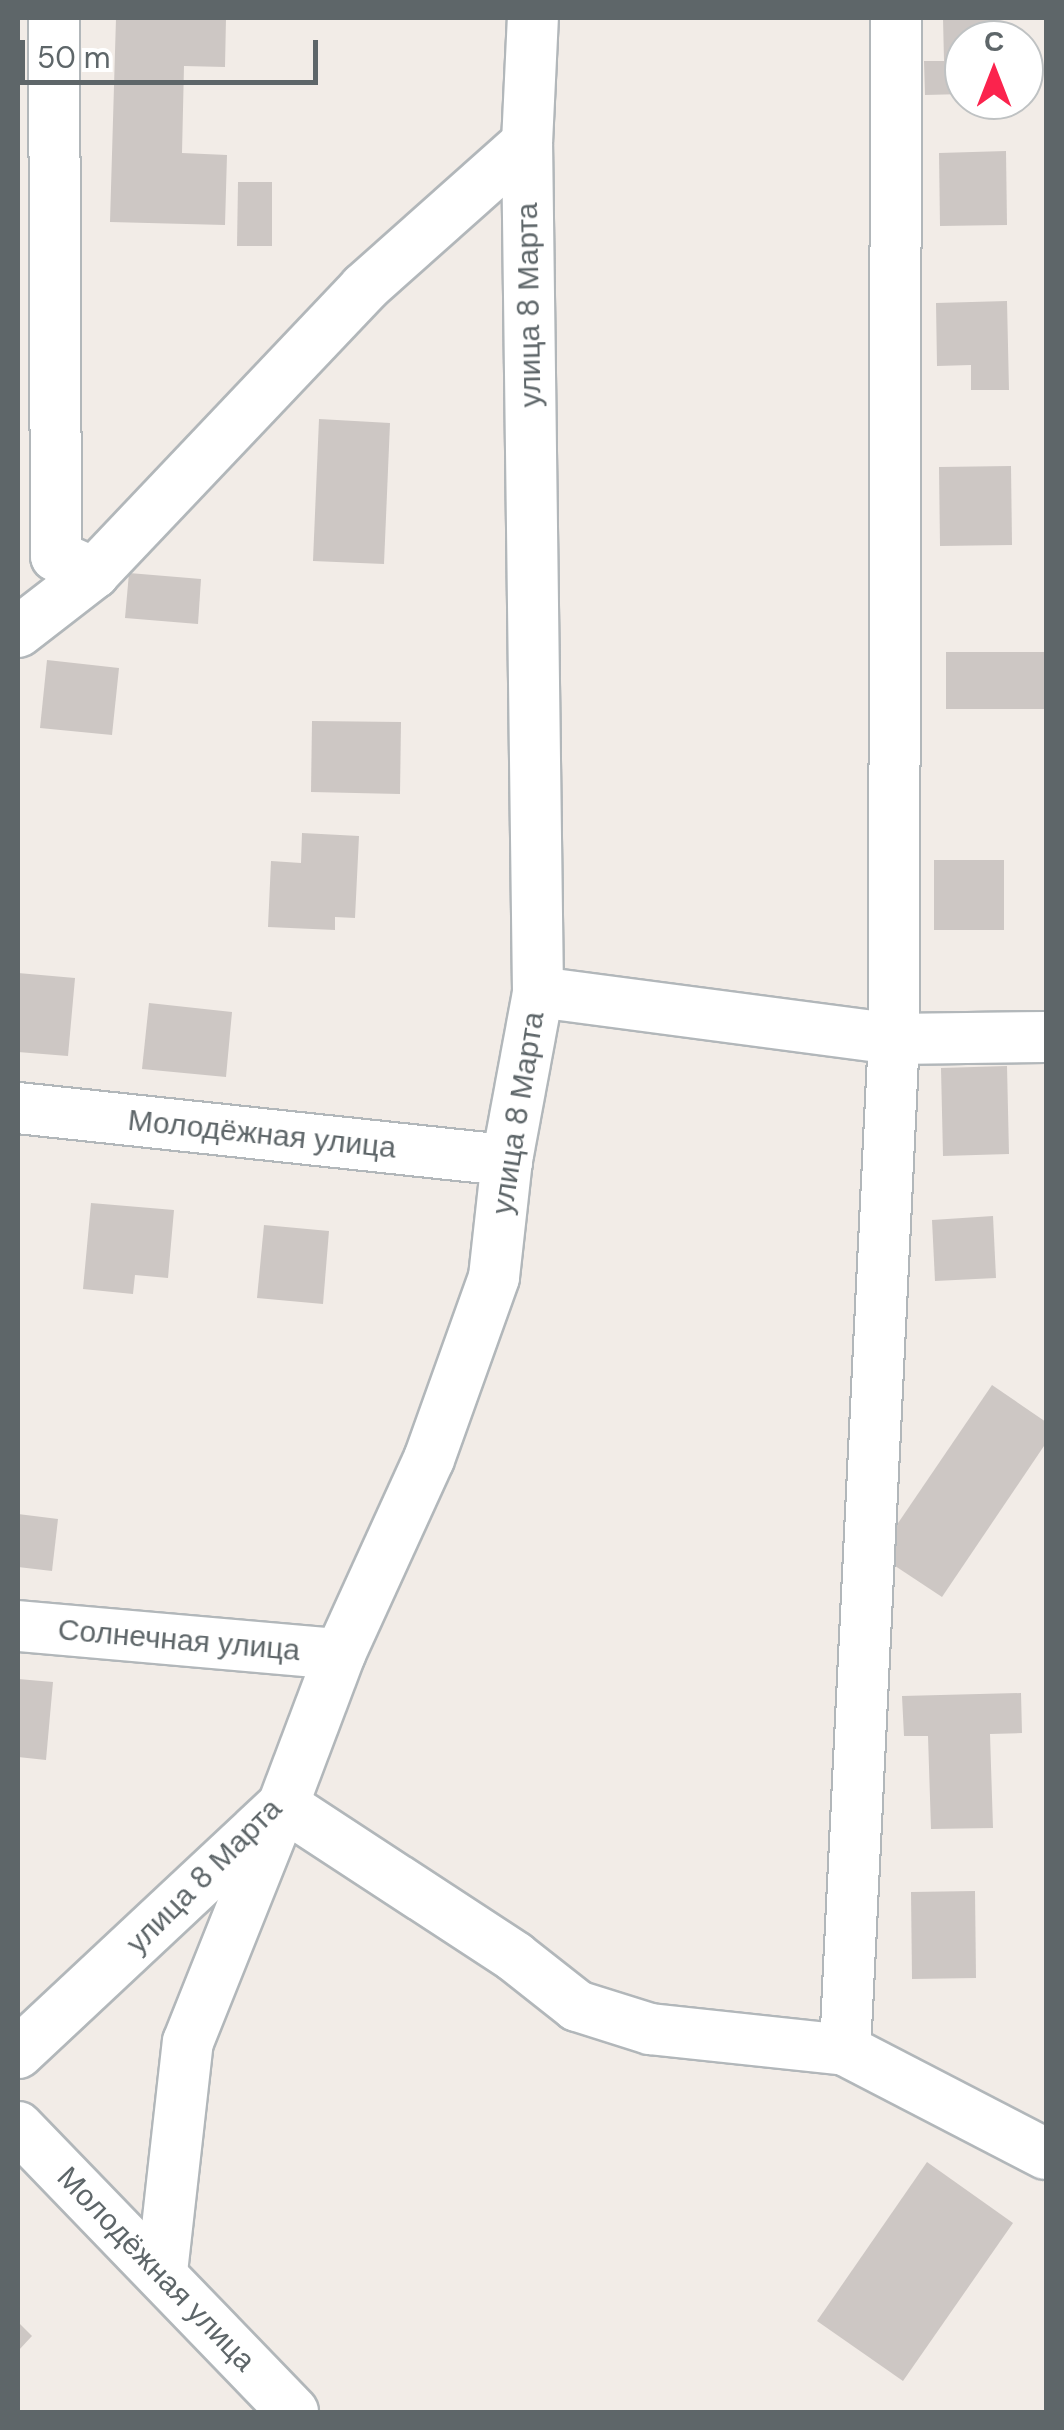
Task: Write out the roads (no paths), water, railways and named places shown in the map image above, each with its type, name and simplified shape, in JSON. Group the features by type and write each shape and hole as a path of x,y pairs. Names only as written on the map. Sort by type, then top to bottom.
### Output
{"street":[{"path":"54,18 36,172 56,556 94,574"},
{"name":"улица 8 Марта","path":"18,2053 283,1804 340,1654 429,1459 494,1277 507,1160 538,992 527,143 532,18"},
{"path":"845,2050 894,1039 896,18"},
{"path":"18,632 94,574 364,288 527,143"},
{"path":"538,992 894,1039 1046,1036"},
{"name":"Молодёжная улица","path":"18,1108 507,1160"},
{"name":"Солнечная улица","path":"18,1626 340,1654"},
{"path":"162,2272 188,2042 283,1804 516,1957 577,2006 650,2030 845,2050 1046,2154"},
{"name":"Молодёжная улица","path":"18,2128 294,2412"}]}
